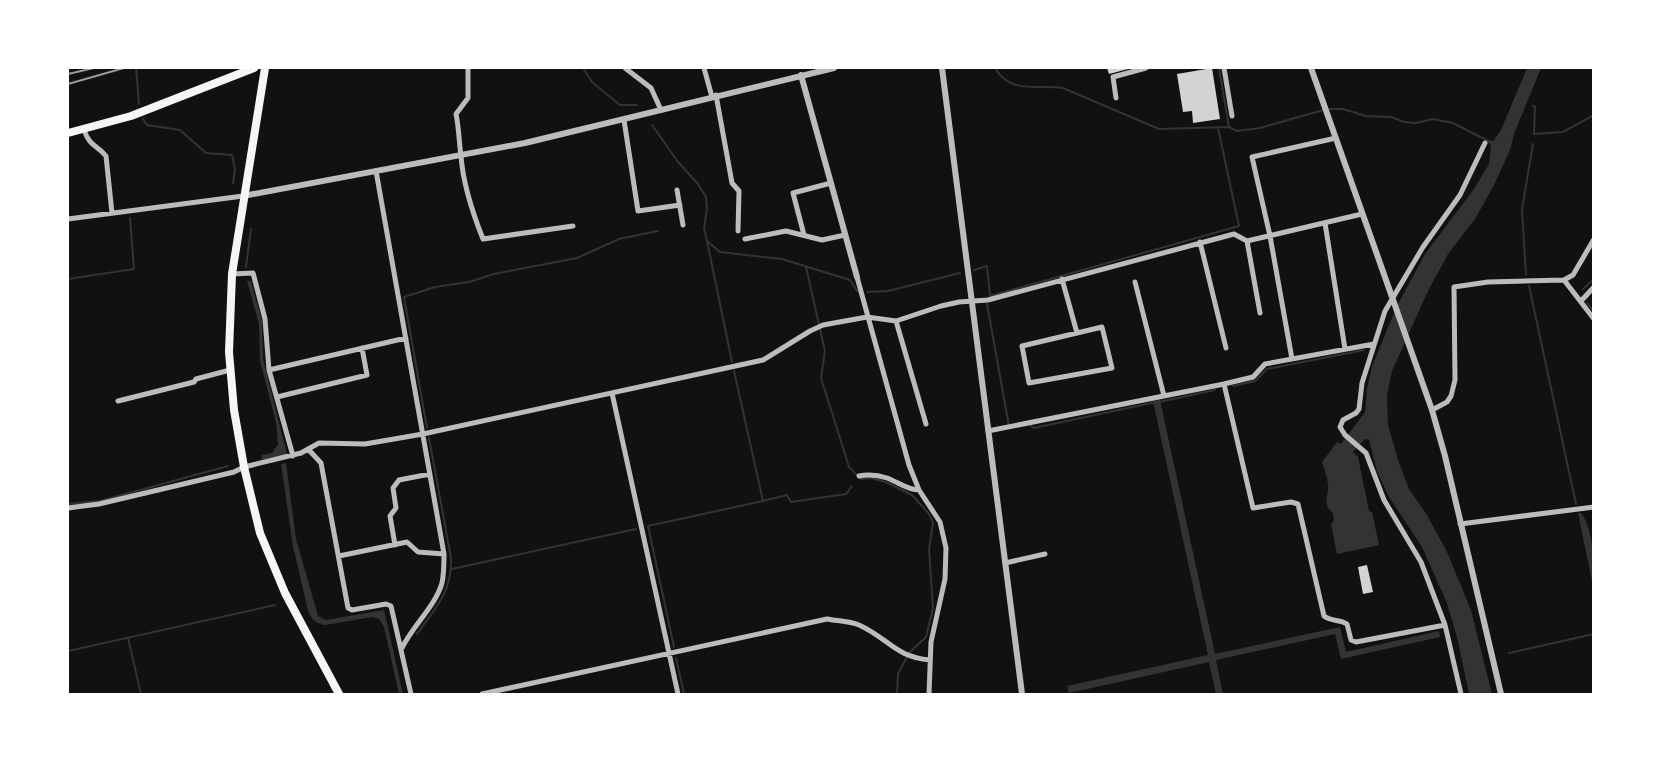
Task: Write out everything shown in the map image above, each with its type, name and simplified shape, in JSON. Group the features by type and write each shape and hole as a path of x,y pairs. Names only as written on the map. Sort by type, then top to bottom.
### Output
{"highway":[{"path":"68,133 130,116 254,68"},
{"path":"265,68 232,274 229,352 234,410 244,467 260,533 281,583 339,694"}],"street":[{"path":"468,68 468,98 456,114 461,141 460,156 474,217 483,239 573,226"},
{"path":"625,68 651,88 661,110"},
{"path":"704,68 714,96 732,183 738,191 738,231"},
{"path":"68,219 243,196 460,156 624,120 834,68"},
{"path":"942,68 951,122 1022,694"},
{"path":"1116,98 1113,77 1146,68"},
{"path":"1224,68 1232,116"},
{"path":"1311,68 1432,410 1501,694"},
{"path":"801,75 909,465 919,490 940,522 946,548 945,579 931,642 929,694"},
{"path":"624,120 638,210 680,205"},
{"path":"84,129 93,146 106,156 112,213"},
{"path":"1292,359 1270,236 1252,157 1336,138"},
{"path":"1461,694 1445,625 1421,562 1383,500 1366,453 1341,431 1340,423 1356,414 1359,409 1362,383 1385,311 1424,247 1460,195 1485,143"},
{"path":"376,171 444,554 442,584 409,633 402,648"},
{"path":"804,235 793,193 831,183"},
{"path":"677,190 683,225"},
{"path":"68,508 121,499 234,472 244,467 293,456 319,443 365,444 423,434 763,360 820,326 867,317 896,321 941,306 988,300 1234,234 1238,234 1247,241 1362,214"},
{"path":"1325,223 1345,349"},
{"path":"745,239 786,231 822,240 845,235"},
{"path":"1432,410 1447,402 1455,380 1454,287 1488,282 1564,280 1573,274 1593,239"},
{"path":"1247,241 1260,313"},
{"path":"1200,242 1226,348"},
{"path":"232,274 253,273 265,319 269,370 293,456"},
{"path":"1062,279 1077,333"},
{"path":"1564,280 1593,319"},
{"path":"1135,282 1164,396"},
{"path":"1581,301 1593,287"},
{"path":"896,321 926,424"},
{"path":"1102,327 1112,368 1029,383 1022,346 1077,333 1102,327"},
{"path":"269,370 406,338"},
{"path":"988,431 1224,384 1253,377 1265,364 1374,344"},
{"path":"278,397 368,375 362,348"},
{"path":"118,401 194,382 196,379 230,370"},
{"path":"1224,384 1253,508 1292,502 1298,504 1324,616 1330,621 1342,621 1347,624 1351,640 1356,642 1445,625"},
{"path":"612,393 678,694"},
{"path":"308,449 321,463 348,608 352,610 386,604 391,606 411,694"},
{"path":"395,545 390,516 396,508 393,488 399,480 430,474"},
{"path":"859,476 874,475 912,490 919,490"},
{"path":"1460,524 1593,507"},
{"path":"339,556 408,542 418,552 444,554"},
{"path":"1005,562 1046,555"},
{"path":"482,694 827,619 859,625 907,656 930,660"}],"shaded area":[{"path":"1527,68 1541,68 1514,134 1510,150 1475,219 1448,254 1428,291 1392,371 1387,395 1388,425 1409,489 1427,515 1447,552 1471,610 1492,694 1469,694 1447,603 1422,547 1389,497 1377,471 1369,440 1365,439 1353,452 1358,457 1369,511 1372,512 1379,545 1337,554 1331,524 1334,520 1333,513 1326,503 1328,483 1322,462 1337,442 1341,444 1365,412 1372,366 1397,306 1425,254 1474,189 1489,164 1490,140 1493,141 1501,130"},
{"path":"247,281 251,281 262,321 263,359 287,454 262,460 261,455 272,453 278,445 276,422 260,361 259,324"},
{"path":"1160,400 1215,654 1340,627 1346,652 1439,631 1440,637 1341,659 1335,634 1216,660 1223,694 1216,694 1209,662 1069,693 1067,686 1208,655 1153,401"},
{"path":"286,463 296,539 318,616 326,620 384,610 403,694 399,694 384,627 379,619 372,617 325,625 316,622 309,614 293,546 281,464"},
{"path":"1578,513 1581,513 1585,520 1591,538 1593,586"}],"building":[{"path":"1107,68 1132,68 1109,74"},
{"path":"1212,68 1220,119 1193,123 1192,111 1183,112 1177,74"},
{"path":"1367,565 1373,592 1363,594 1358,567"}],"waterway":[{"path":"136,68 139,104"},
{"path":"583,68 592,82 620,105 637,105"},
{"path":"995,68 1001,76 1016,85 1063,88 1159,129 1229,127 1237,131 1260,128 1327,109 1343,109 1366,116 1391,117 1404,122 1416,123 1433,119 1453,123 1492,143"},
{"path":"1219,68 1229,127"},
{"path":"1533,106 1535,107 1534,134 1563,132 1594,115"},
{"path":"143,119 147,125 180,130 206,153 232,155 235,170 233,183"},
{"path":"652,125 706,197 704,228 707,241 720,252 782,259 850,280 857,291"},
{"path":"974,270 987,266 990,296 1239,226 1218,128"},
{"path":"1526,275 1522,209 1533,144"},
{"path":"68,279 134,269 130,218"},
{"path":"246,267 251,229"},
{"path":"427,428 404,297 435,287 469,282 494,274 577,258 619,239 658,231"},
{"path":"707,241 732,362"},
{"path":"806,267 825,351 821,378 849,467 861,479 871,478 886,482 912,495 929,514 933,523 929,549 933,608 926,637 909,653 898,674 897,694"},
{"path":"867,292 888,291 960,273"},
{"path":"1583,289 1594,279"},
{"path":"1529,286 1576,504"},
{"path":"1587,303 1594,312"},
{"path":"987,304 1009,426"},
{"path":"1233,386 1255,381 1267,369 1364,350"},
{"path":"674,647 648,526 763,501 734,371"},
{"path":"1159,402 1215,390"},
{"path":"1030,425 1034,428 1156,402"},
{"path":"417,634 442,599 451,570 451,558 429,438"},
{"path":"68,504 100,501 228,466"},
{"path":"763,501 787,495 791,502 846,494 852,486"},
{"path":"452,569 636,529"},
{"path":"68,651 275,605"},
{"path":"1509,653 1594,634"},
{"path":"128,638 141,694"},
{"path":"676,658 684,694"}],"railway":[{"path":"68,74 94,68"},
{"path":"68,84 124,68"}]}
